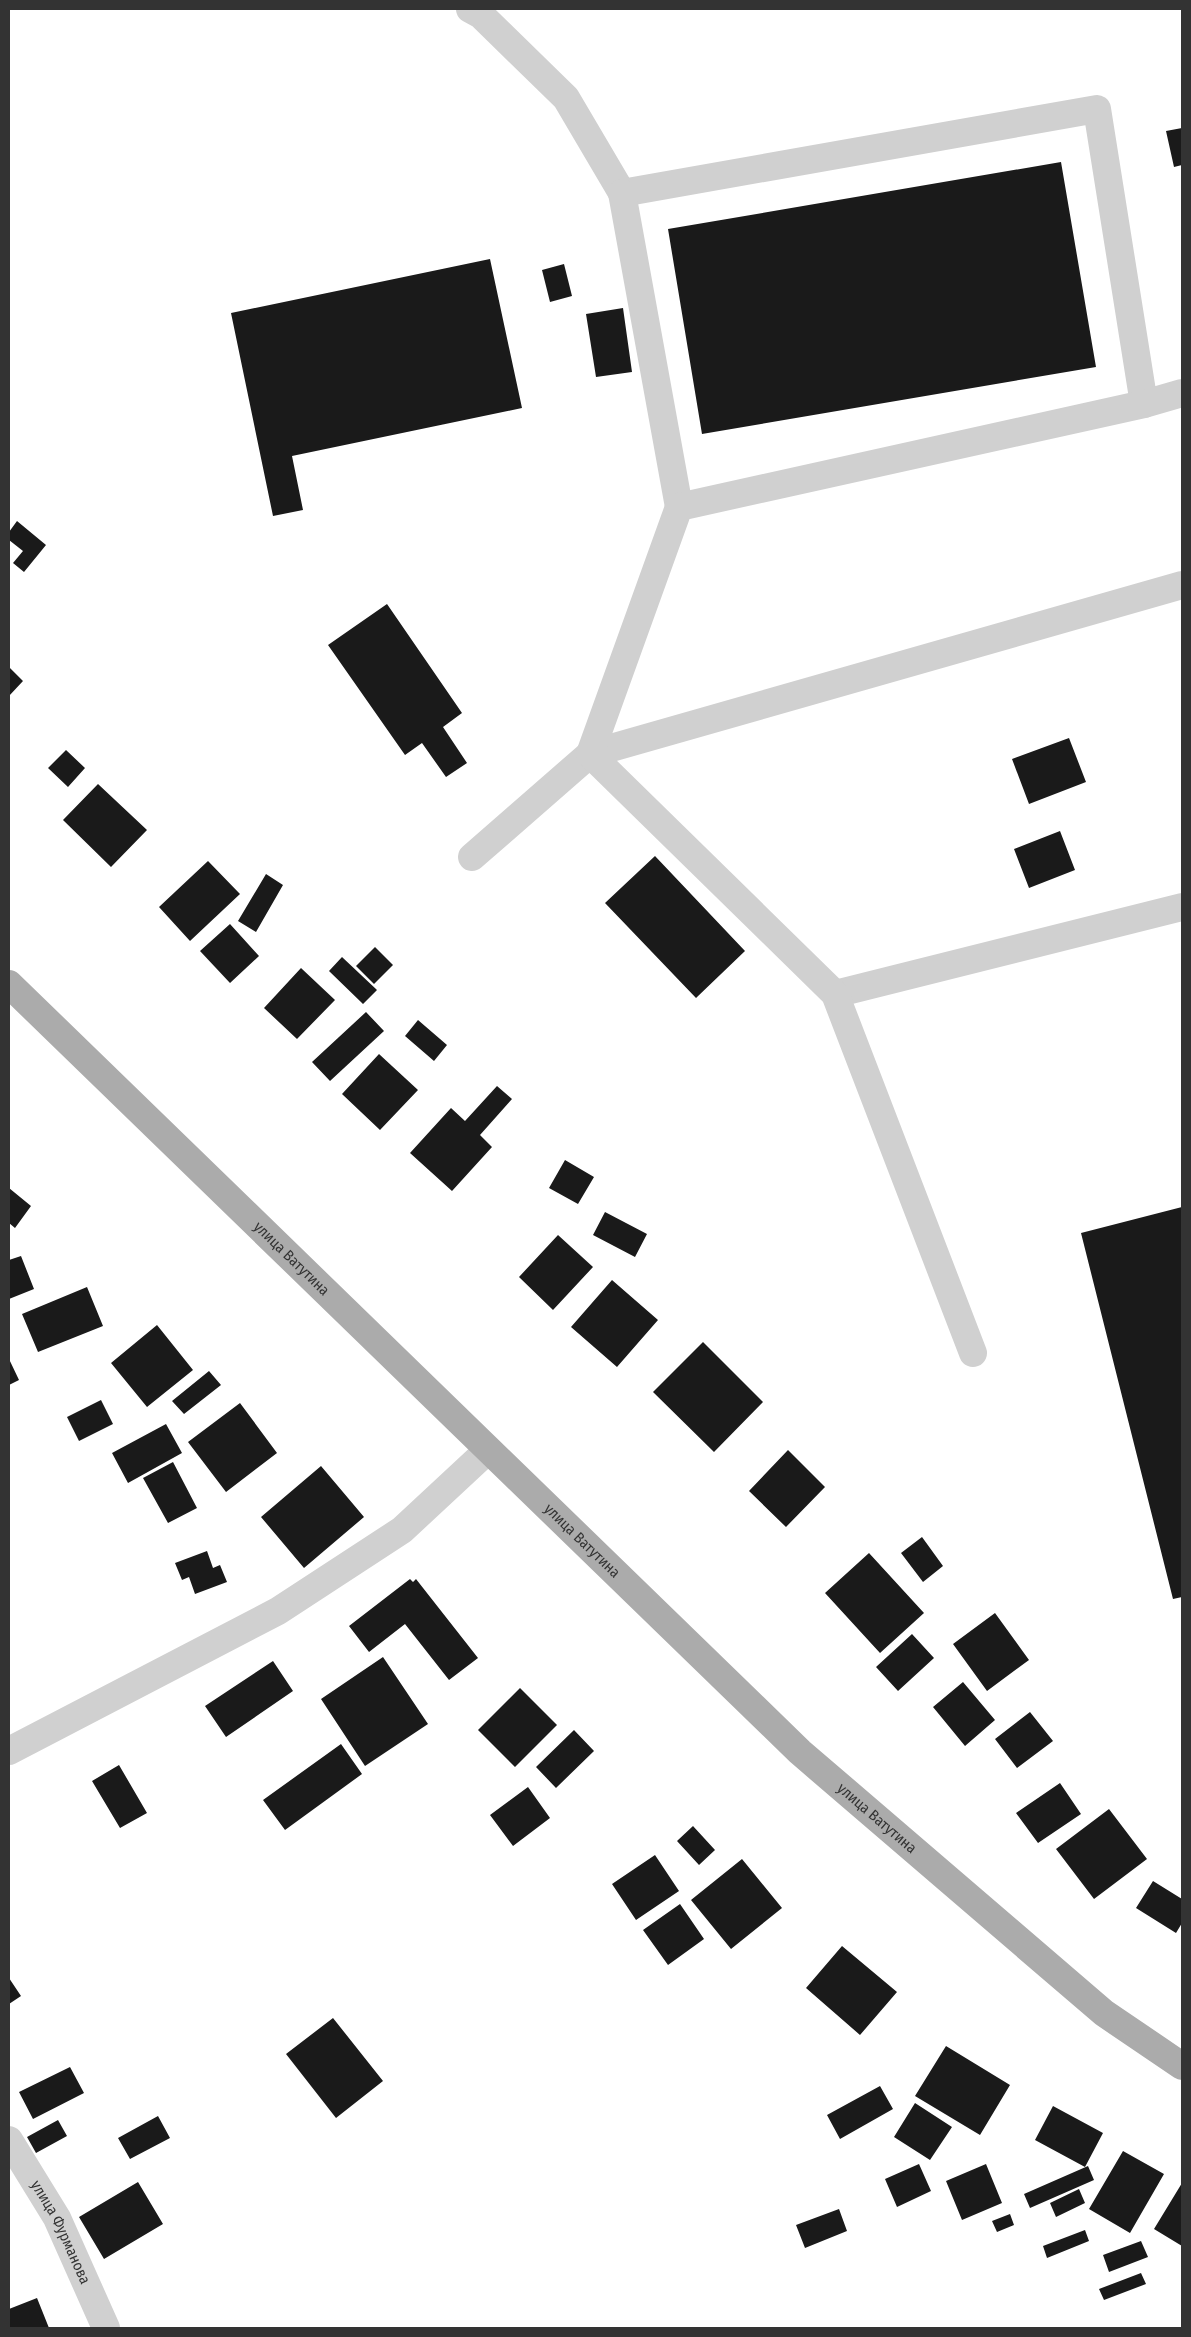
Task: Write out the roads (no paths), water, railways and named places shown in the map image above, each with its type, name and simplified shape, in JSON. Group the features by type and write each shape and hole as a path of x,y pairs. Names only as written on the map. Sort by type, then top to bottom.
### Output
{"main road":[{"name":"улица Ватутина","path":"9,984 800,1752 1104,2013 1182,2066"}],"street":[{"path":"470,9 481,15 566,98 622,193 679,507 590,754"},
{"path":"622,193 1097,108 1144,404"},
{"path":"679,507 1144,404 1182,393"},
{"path":"472,857 590,754 1182,585"},
{"path":"590,754 836,994 973,1353"},
{"path":"836,994 1182,907"},
{"path":"9,1751 278,1611 402,1530 488,1450"},
{"name":"улица Фурманова","path":"9,2140 57,2218 106,2328"}]}
